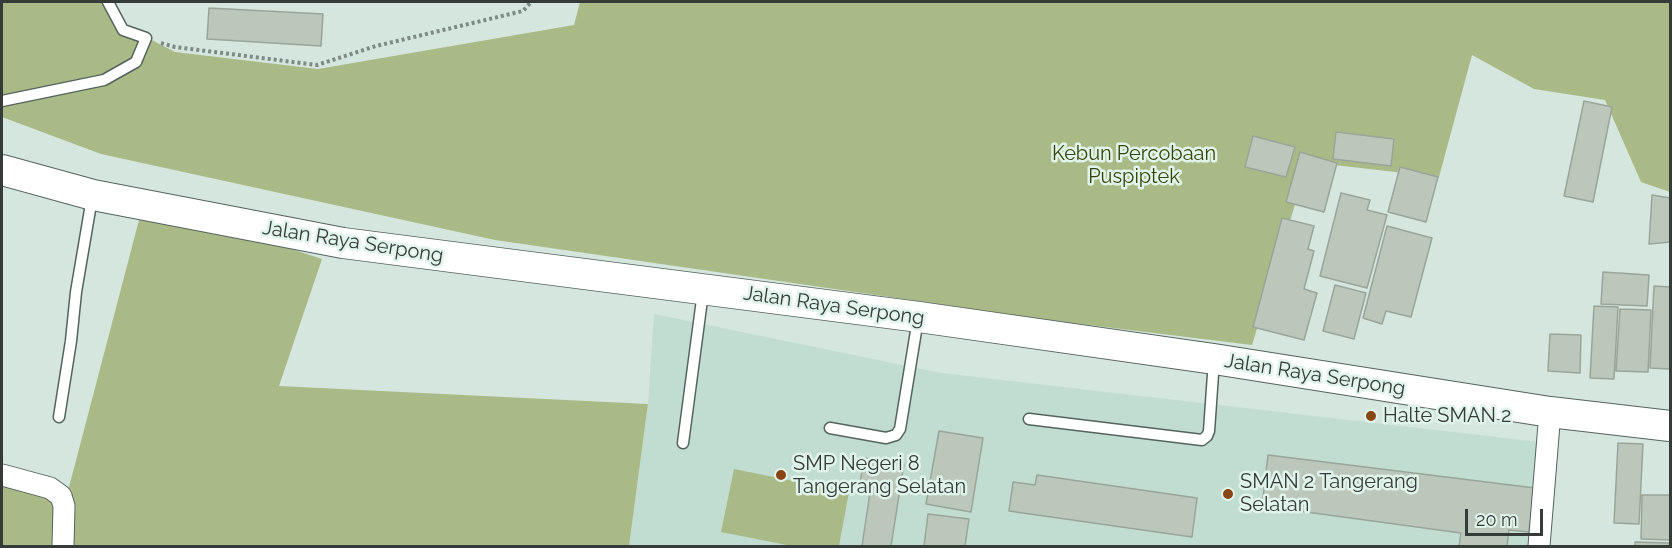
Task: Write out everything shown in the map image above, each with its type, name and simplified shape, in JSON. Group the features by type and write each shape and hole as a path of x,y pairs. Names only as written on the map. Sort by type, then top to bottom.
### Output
{"main road":[{"name":"Jalan Raya Serpong","path":"2,170 93,195 343,243 919,317 1214,359 1550,412 1671,426"}],"street":[{"path":"1539,546 1550,412"},
{"path":"2,475 50,488 61,496 64,506 63,546"}],"lane":[{"path":"2,101 104,80 136,62 146,38 123,30 108,2"},
{"path":"59,417 76,292 93,195"},
{"path":"683,443 703,289"},
{"path":"830,428 886,438 896,435 900,429 919,317"},
{"path":"1029,419 1202,440 1209,431 1214,359"}],"path":[{"path":"146,38 175,47 316,64 376,46 523,11 531,2"}],"shaded area":[{"path":"654,314 941,373 1539,442 1532,546 629,546 648,404"}],"green space":[{"name":"Kebun Percobaan Puspiptek","path":"2,2 104,2 111,19 175,52 318,69 574,25 580,2 1670,2 1670,192 1641,182 1605,100 1534,89 1472,55 1439,177 1308,162 1252,345 1056,321 495,240 101,154 2,117"},
{"path":"144,201 322,259 279,386 648,404 629,546 2,546 2,473 68,491"},
{"path":"734,469 849,492 839,546 792,546 721,532"}],"building":[{"path":"209,8 323,14 321,46 207,39"},
{"path":"1584,101 1612,107 1593,202 1564,196"},
{"path":"1336,132 1394,139 1391,166 1333,159"},
{"path":"1253,136 1295,147 1286,177 1245,167"},
{"path":"1300,152 1337,163 1324,212 1286,202"},
{"path":"1400,167 1438,177 1426,222 1388,212"},
{"path":"1341,193 1370,200 1367,210 1387,215 1367,288 1320,276"},
{"path":"1652,195 1670,198 1670,242 1649,244"},
{"path":"1282,218 1314,226 1308,249 1314,251 1304,289 1317,293 1304,340 1253,327"},
{"path":"1387,226 1432,238 1411,317 1386,311 1382,324 1363,318"},
{"path":"1603,272 1649,275 1647,306 1601,304"},
{"path":"1335,285 1366,293 1354,339 1323,331"},
{"path":"1654,286 1670,287 1670,369 1650,368"},
{"path":"1594,306 1618,307 1614,379 1590,378"},
{"path":"1620,309 1651,310 1648,372 1616,371"},
{"path":"1550,334 1581,335 1580,373 1548,371"},
{"path":"939,431 983,438 971,512 926,504"},
{"path":"1618,443 1643,444 1639,524 1614,523"},
{"path":"1268,455 1535,488 1529,532 1509,530 1507,546 1459,546 1461,533 1262,506"},
{"path":"864,458 904,464 891,546 862,546 871,486 860,484"},
{"path":"1037,475 1197,498 1192,537 1009,511 1013,482 1035,485"},
{"path":"1642,495 1670,495 1670,540 1641,539"},
{"path":"928,514 969,519 965,546 924,546"},
{"path":"1635,542 1670,543 1670,546 1635,546"}],"place":[{"name":"Halte SMAN 2","path":"1371,416"},
{"name":"SMP Negeri 8 Tangerang Selatan","path":"781,475"},
{"name":"SMAN 2 Tangerang Selatan","path":"1228,494"}]}
